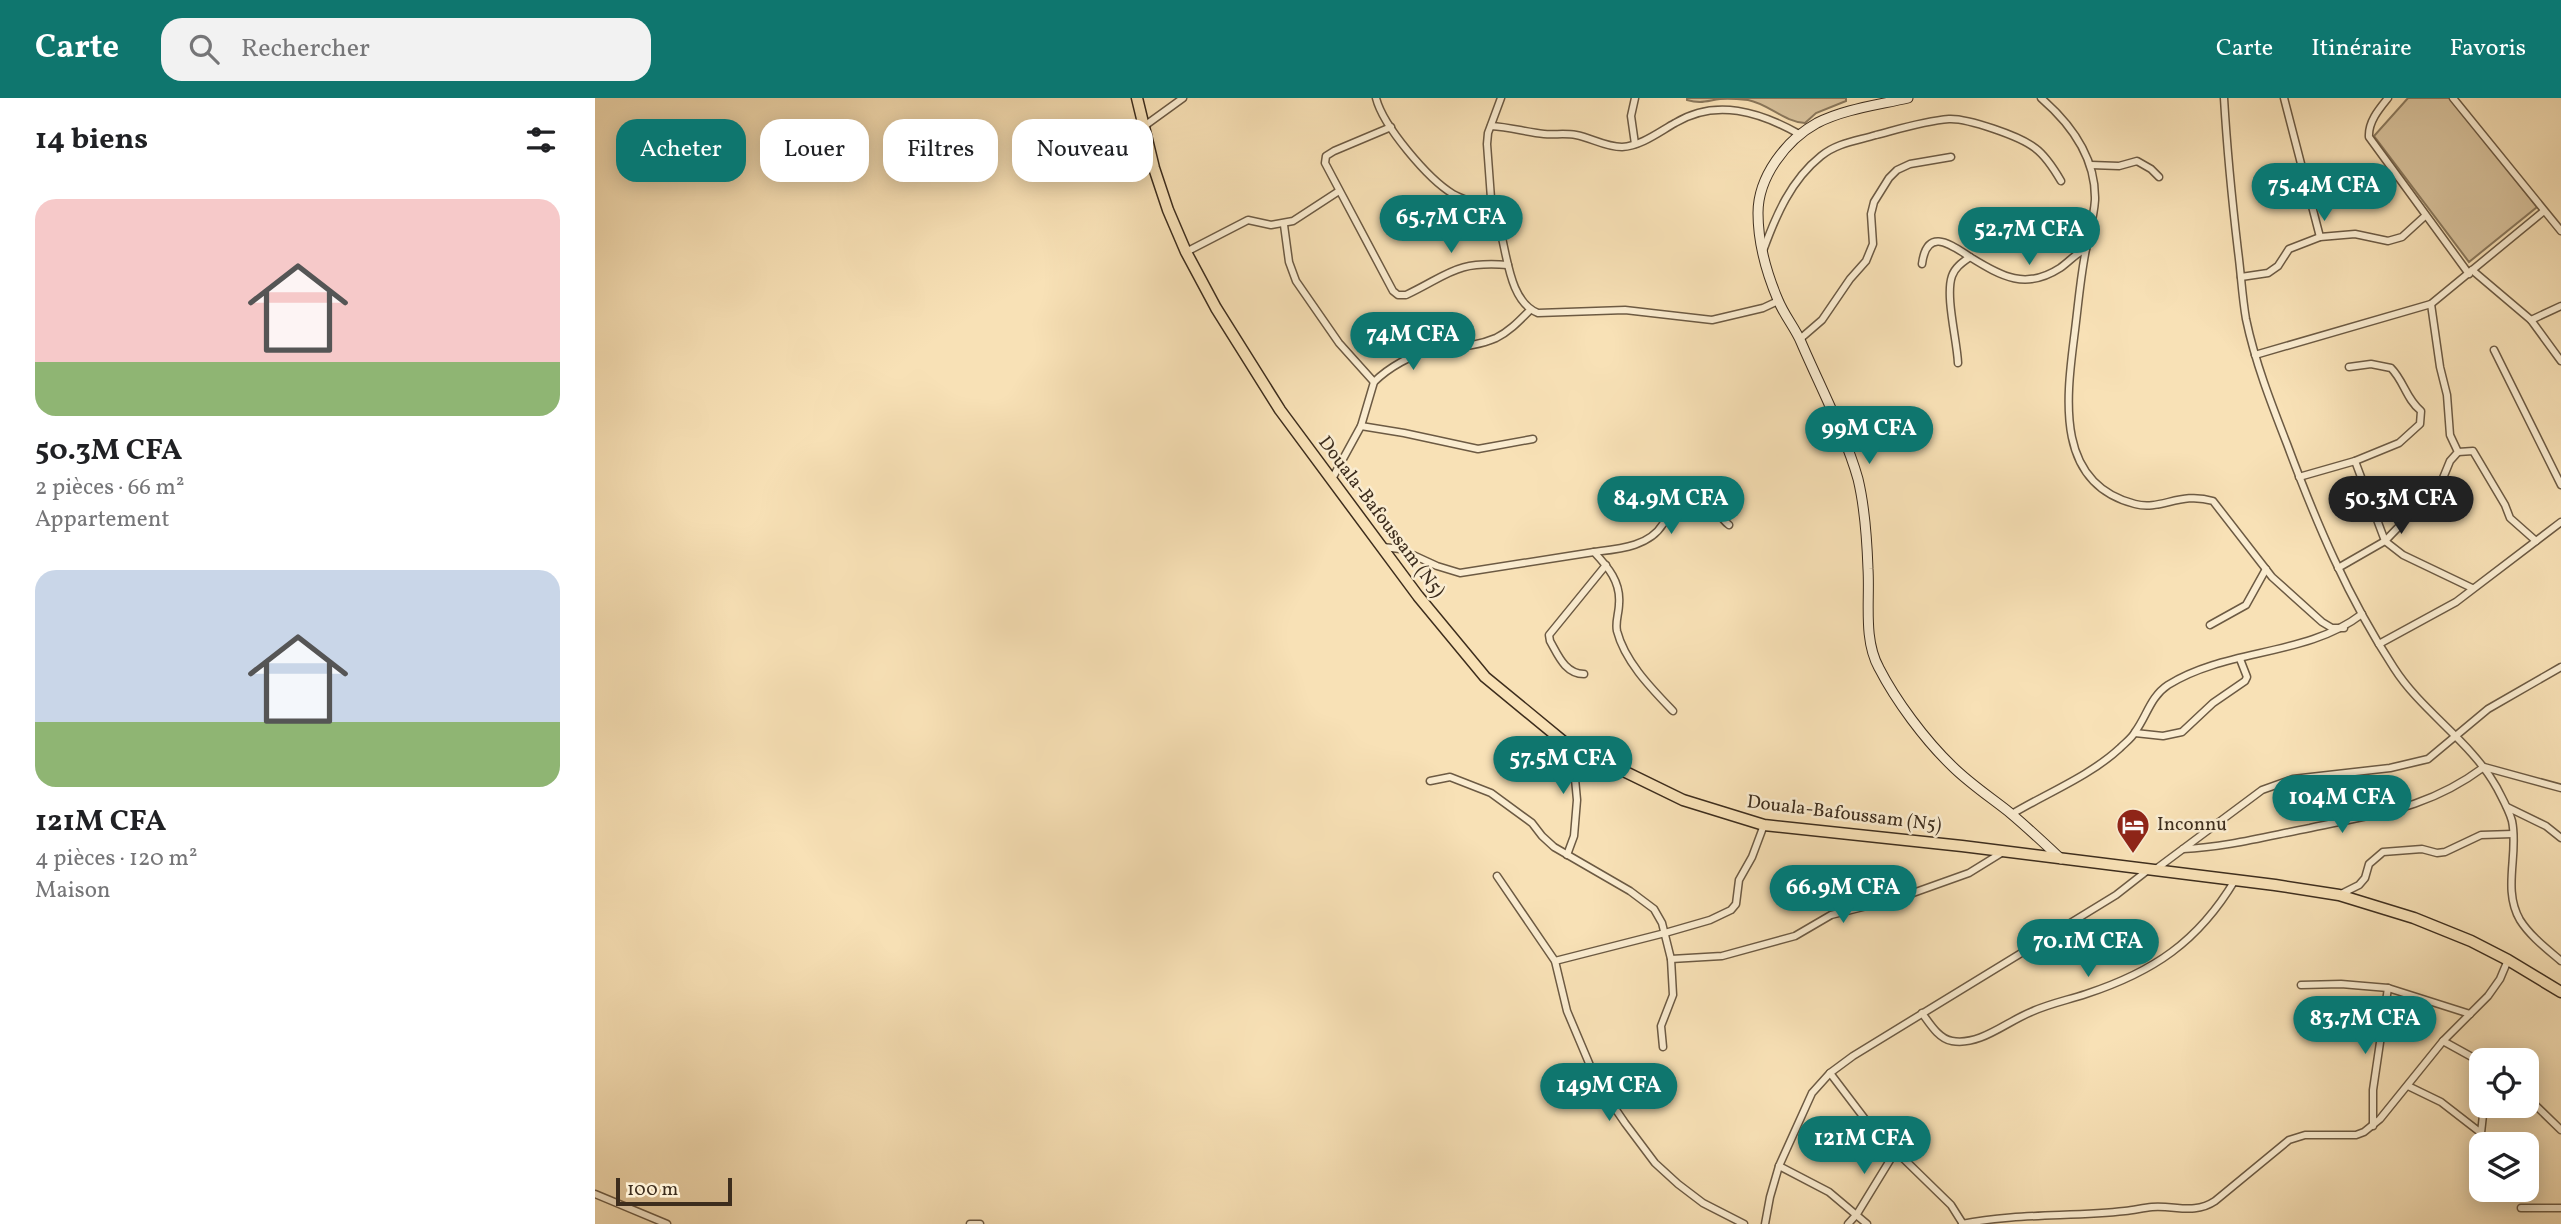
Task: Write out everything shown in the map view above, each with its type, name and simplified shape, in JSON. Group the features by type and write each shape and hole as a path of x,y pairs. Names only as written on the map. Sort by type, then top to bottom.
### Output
{"highway":[{"name":"Douala-Bafoussam (N5)","path":"1137,98 1141,119"},
{"name":"Douala-Bafoussam (N5)","path":"1153,162 1164,200 1186,251 1239,346 1280,410 1331,481 1418,596 1485,677 1548,731 1578,750 1683,800 1764,825 2235,880 2339,895 2414,918 2471,941 2561,992"}],"street":[{"path":"1153,120 1184,98"},
{"path":"1375,98 1391,127 1438,184 1465,201 1492,212"},
{"path":"1501,98 1487,144 1492,212 1518,294 1530,310 1538,313 1625,310 1712,320 1763,309 1778,301"},
{"path":"1635,98 1631,116 1635,144"},
{"path":"1908,98 1828,118 1800,134 1775,165 1761,194 1758,213 1762,253 1778,301 1800,339 1849,453 1857,479 1864,509 1868,628 1877,665 1893,692 1953,767 2012,814 2062,860"},
{"path":"2041,98 2078,140 2091,165 2095,200 2079,284 2067,391 2068,416 2079,462 2099,487 2134,504 2147,506 2186,497 2213,501 2266,569 2322,622 2332,628 2344,628"},
{"path":"2224,98 2245,316 2255,355 2299,477 2338,568 2379,644 2396,671 2484,767 2506,806 2513,834 2511,898 2528,929 2561,961"},
{"path":"2284,98 2320,237"},
{"path":"2388,98 2368,129 2369,137 2425,216 2471,272 2531,320 2561,361"},
{"path":"2453,98 2561,231"},
{"path":"1491,127 1578,135 1615,147 1635,144 1684,116 1720,108 1755,112 1800,134"},
{"path":"1762,253 1776,215 1792,188 1821,156 1850,141 1929,122 1963,120 2020,139 2041,153 2061,181"},
{"path":"1391,127 1326,156 1327,169 1392,291 1398,295 1406,295 1455,268 1475,264 1508,265"},
{"path":"1800,339 1822,320 1866,261 1873,244 1871,214 1874,202 1889,178 1897,170 1910,164 1951,157"},
{"path":"2091,165 2119,166 2137,161 2159,177"},
{"path":"1186,251 1248,220 1283,225 1339,191"},
{"path":"2255,355 2431,304 2544,211"},
{"path":"2241,277 2268,273 2278,266 2289,249 2320,237 2355,234 2388,241 2402,237 2425,216"},
{"path":"1283,225 1289,262 1296,281 1339,343 1374,382"},
{"path":"1922,264 1925,250 1934,242 1942,240 2004,276 2032,281 2044,277 2086,248"},
{"path":"1958,363 1950,285 1952,274 1970,257"},
{"path":"2431,304 2447,395 2450,435 2458,452"},
{"path":"2531,320 2561,306"},
{"path":"1331,481 1361,426 1374,382 1389,369 1430,351 1463,347 1497,337 1510,330 1530,310"},
{"path":"2494,350 2561,485"},
{"path":"2299,477 2354,461 2399,443 2420,424 2421,411 2413,405 2402,381 2391,368 2371,365 2349,367"},
{"path":"1361,426 1478,449 1533,439"},
{"path":"2338,568 2385,541 2441,482 2450,461 2458,452 2473,451 2510,518 2536,541"},
{"path":"2354,461 2385,541 2403,555 2472,588"},
{"path":"1381,547 1401,549 1437,566 1460,573 1627,547 1649,539 1662,527 1684,494 1691,489 1708,496 1719,516 1730,524"},
{"path":"2379,644 2448,607 2561,522"},
{"path":"1594,552 1613,575 1619,593 1618,631 1625,648 1638,670 1673,711"},
{"path":"1584,674 1574,674 1568,669 1549,635 1606,565"},
{"path":"2210,625 2246,605 2266,569"},
{"path":"2012,814 2118,750 2135,733 2148,705 2167,685 2240,659 2300,645 2344,628 2362,614"},
{"path":"2135,733 2163,736 2187,728 2213,703 2245,681 2247,677 2240,659"},
{"path":"1765,1224 1779,1166 1812,1093 1830,1073 1922,1013 2116,895 2262,790 2293,779 2411,764 2428,759 2488,709 2561,667"},
{"path":"1567,855 1574,836 1577,800 1574,768 1578,750"},
{"path":"2182,849 2237,843 2397,810 2452,789 2484,767 2561,788"},
{"path":"1430,781 1450,777 1491,793 1532,823 1547,841 1647,904 1659,916 1671,958 1673,995 1661,1026 1663,1047"},
{"path":"2506,806 2546,826 2561,838"},
{"path":"1555,961 1710,920 1731,910 1736,904 1739,880 1752,857 1764,825"},
{"path":"2339,895 2359,885 2365,878 2369,864 2383,852 2422,849 2445,852 2481,835 2513,834"},
{"path":"1671,958 1722,956 1795,936 1831,915 1899,898 1969,873 2003,852"},
{"path":"1497,876 1555,961 1567,1010 1597,1082 1625,1123 1655,1163 1678,1184 1703,1203 1744,1224"},
{"path":"1922,1013 1940,1035 1949,1041 1964,1042 1976,1040 2034,1010 2117,983 2169,956 2189,939 2216,909 2235,880"},
{"path":"1830,1073 1871,1127 1951,1205 1962,1224 2001,1218 2155,1207 2187,1210 2203,1208 2289,1140 2305,1135 2356,1135 2372,1126 2444,1041 2494,989 2508,960"},
{"path":"2301,985 2388,988 2470,1014"},
{"path":"2372,1126 2374,1090 2388,988"},
{"path":"2444,1041 2469,1055"},
{"path":"2408,1086 2441,1102 2481,1133 2483,1118"},
{"path":"2539,1109 2561,1130"},
{"path":"1848,1224 1895,1152"},
{"path":"1779,1166 1829,1192 1867,1224"},
{"path":"595,1194 667,1224"},
{"path":"2521,1208 2561,1208"},
{"path":"969,1224 980,1224"}],"shaded area":[{"path":"1687,98 1846,98 1846,101 1816,113 1805,123 1790,120 1748,100 1700,102"},
{"path":"2408,98 2450,98 2537,207 2469,262 2374,136"}],"place":[{"name":"Inconnu","path":"2133,855"}]}
